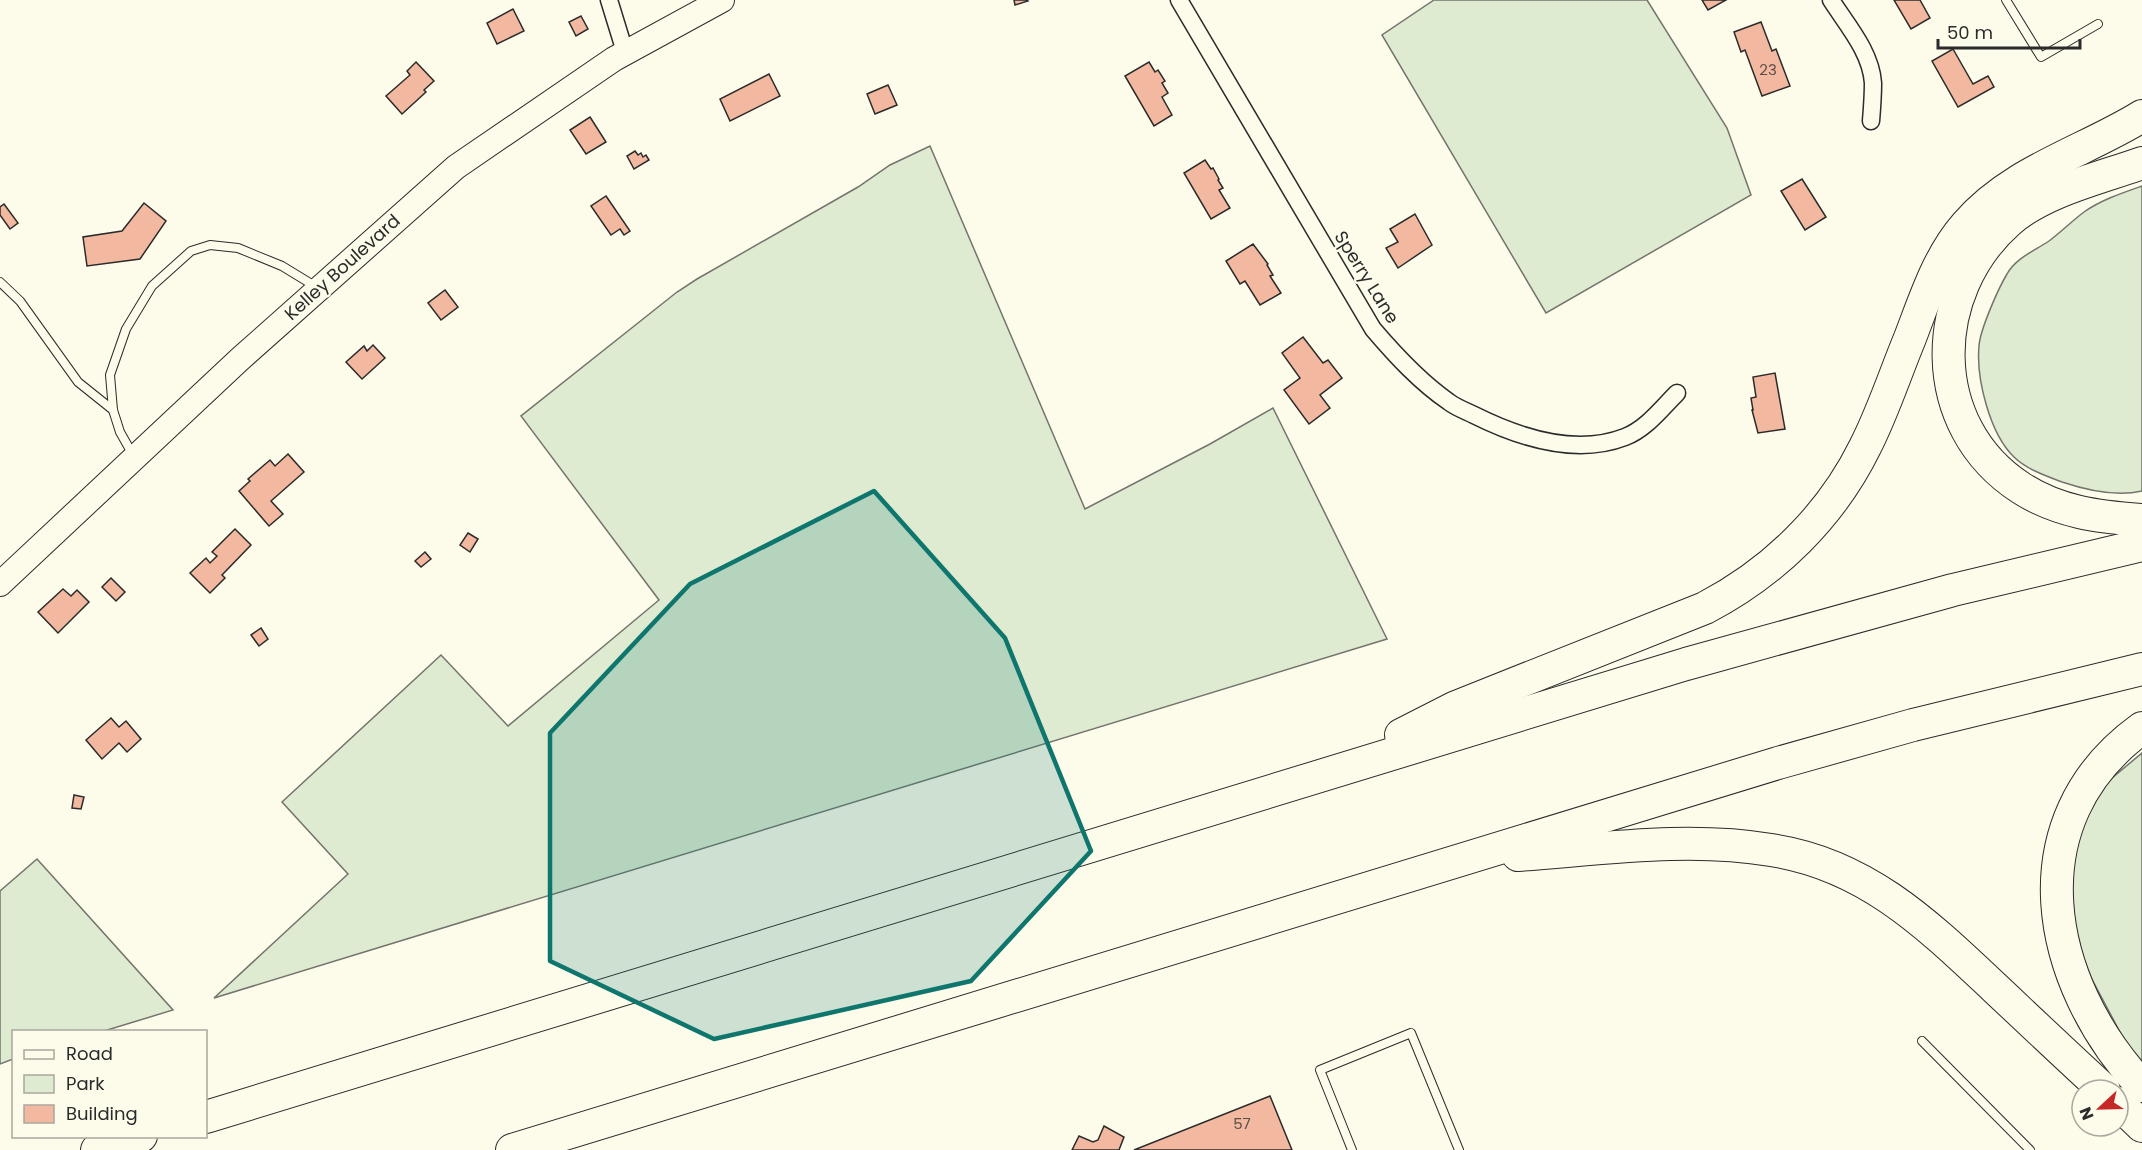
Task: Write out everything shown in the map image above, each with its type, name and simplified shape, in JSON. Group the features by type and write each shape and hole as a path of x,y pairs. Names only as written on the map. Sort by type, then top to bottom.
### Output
{"highway":[{"path":"1319,776 1456,707 1705,608 1740,588 1770,566 1819,518 1852,471 1872,432 1940,264 1962,229 1994,197 2017,181 2128,126 2142,116"},
{"path":"2142,163 2044,199 2022,211 2002,227 1977,256 1963,280 1953,310 1948,353 1952,387 1963,419 1986,456 2007,477 2042,500 2067,509 2105,518 2142,520"},
{"path":"207,1117 1753,644 1964,587 2142,545"},
{"path":"512,1150 1846,743 2142,669"},
{"path":"2142,728 2108,758 2079,796 2062,837 2056,883 2062,935 2081,993 2112,1048 2142,1086"},
{"path":"1460,860 1645,846 1712,844 1772,850 1826,864 1878,890 1920,919 2091,1078"},
{"path":"2130,1114 2142,1126"},
{"path":"97,1150 138,1138"}],"main road":[{"name":"Kelley Boulevard","path":"0,584 318,288 456,167 625,52 722,0"}],"street":[{"path":"609,0 625,52"},
{"name":"Sperry Lane","path":"1179,0 1373,329 1406,367 1450,403 1494,425 1535,440 1575,444 1607,442 1626,437 1642,428 1677,393"},
{"path":"1831,0 1863,50 1869,66 1873,83 1871,121"}],"lane":[{"path":"2006,0 2041,57 2098,24"},
{"path":"134,458 120,432 113,410 110,375 126,329 152,286 191,251 210,245 237,248 282,266 318,288"},
{"path":"0,282 20,301 78,382 113,410"},
{"path":"1352,1150 1320,1070 1411,1033 1459,1150"},
{"path":"1922,1041 2030,1150"}],"highlighted area":[{"path":"874,491 1005,638 1091,851 971,981 714,1039 550,961 550,733 690,584"}],"green space":[{"path":"1434,0 1647,0 1727,128 1751,195 1546,313 1382,35"},
{"path":"930,146 1085,509 1210,444 1273,408 1387,639 214,998 348,874 282,802 441,655 508,726 659,600 521,416 677,292 858,187 890,165"},
{"path":"2142,186 2142,491 2102,492 2071,485 2036,472 2014,457 2005,447 1998,435 1982,390 1979,346 1994,299 2015,264 2091,208"},
{"path":"2142,753 2142,1065 2121,1034 2087,970 2076,933 2071,894 2077,834 2106,783"},
{"path":"37,859 173,1010 107,1030 12,1030 12,1059 0,1064 0,891"}],"building":[{"path":"1014,0 1027,0 1028,1 1015,5"},
{"path":"1702,0 1726,0 1708,10"},
{"path":"1894,0 1920,0 1930,18 1911,29"},
{"path":"513,9 524,31 497,44 487,23"},
{"path":"581,16 588,29 576,36 569,22"},
{"path":"1761,22 1772,51 1776,49 1790,86 1762,96 1745,50 1741,52 1734,32"},
{"path":"1953,49 1973,84 1988,76 1994,87 1958,107 1932,61"},
{"path":"416,62 434,81 424,90 426,92 402,114 386,96 410,75 407,71"},
{"path":"1149,62 1155,72 1158,70 1165,81 1162,83 1168,93 1162,97 1172,115 1154,126 1125,76"},
{"path":"769,74 780,96 730,121 720,99"},
{"path":"888,85 897,105 875,114 867,94"},
{"path":"590,117 606,142 586,154 570,130"},
{"path":"635,151 638,155 641,153 643,157 646,155 649,160 634,169 627,156"},
{"path":"1205,160 1219,179 1223,188 1219,190 1230,208 1211,219 1184,173"},
{"path":"1802,179 1826,217 1805,230 1781,191"},
{"path":"606,196 630,231 624,235 620,229 611,235 591,206"},
{"path":"144,203 166,221 140,259 87,266 83,237 122,231"},
{"path":"4,204 18,223 10,229 0,215 0,207"},
{"path":"1415,214 1432,245 1398,268 1386,248 1398,242 1390,229"},
{"path":"1253,244 1268,264 1273,275 1270,276 1281,293 1260,305 1245,281 1240,284 1226,261"},
{"path":"445,290 458,307 441,320 428,303"},
{"path":"1303,337 1323,363 1328,360 1342,378 1320,395 1330,408 1309,424 1284,390 1300,378 1282,353"},
{"path":"373,345 385,358 362,379 346,362 364,346 367,351"},
{"path":"1775,373 1785,429 1758,433 1752,410 1751,398 1756,397 1753,377"},
{"path":"288,454 304,472 271,501 283,514 269,526 239,491 250,481 248,479 270,460 275,466"},
{"path":"235,529 251,545 222,575 225,578 210,593 190,573 206,558 210,563 217,556 212,552"},
{"path":"468,533 478,539 470,552 460,545"},
{"path":"425,552 431,559 421,567 415,561"},
{"path":"111,578 125,592 116,601 102,587"},
{"path":"63,589 71,596 77,590 89,602 58,633 38,612"},
{"path":"261,628 268,639 259,646 251,635"},
{"path":"111,718 119,727 126,721 141,739 127,752 119,743 102,759 86,740"},
{"path":"74,795 84,797 81,809 72,808"},
{"path":"1270,1096 1292,1150 1134,1150"},
{"path":"1104,1126 1124,1137 1119,1150 1072,1150 1079,1136 1093,1142 1098,1140"}]}
